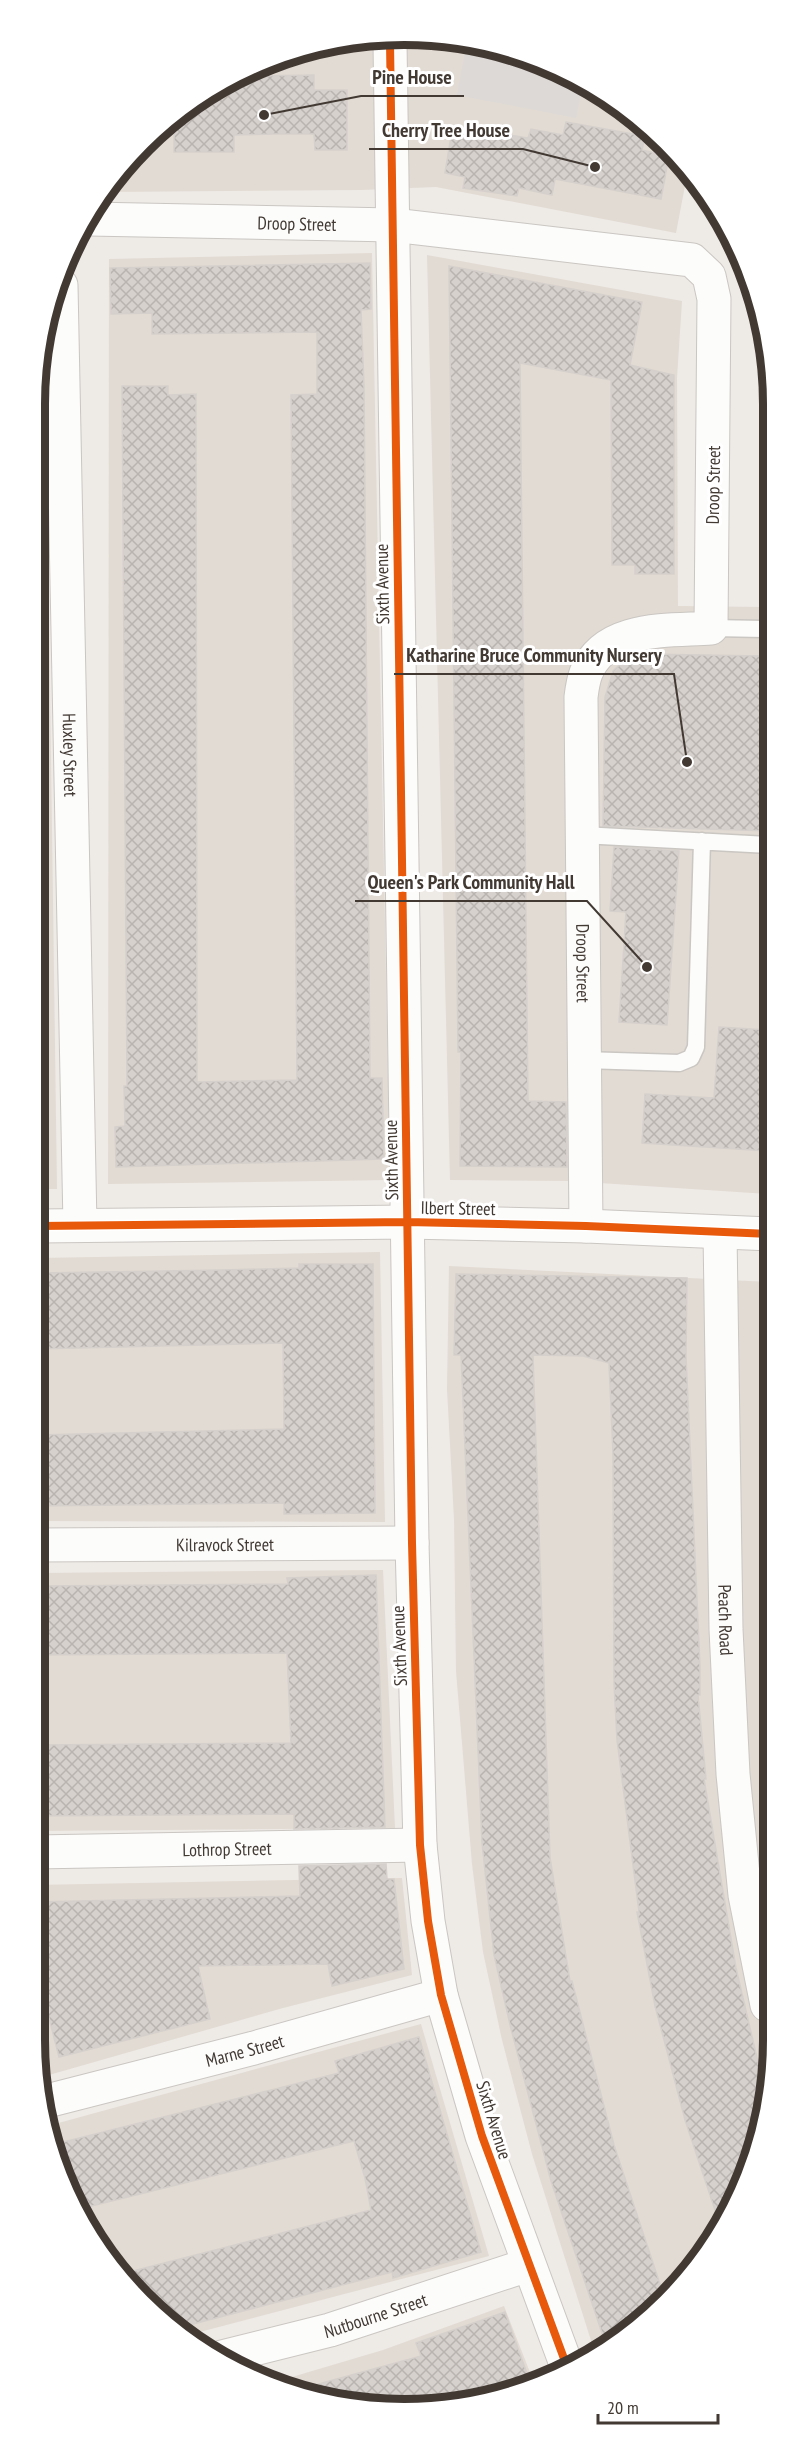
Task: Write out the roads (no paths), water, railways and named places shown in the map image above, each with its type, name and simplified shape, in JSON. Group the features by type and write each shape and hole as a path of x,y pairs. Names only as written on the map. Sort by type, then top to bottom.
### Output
{"street":[{"name":"Sixth Avenue","path":"390,46 412,1543 420,1845 428,1921 441,1995 482,2136 565,2361"},
{"name":"Droop Street","path":"96,219 393,225 692,260 709,276 714,299 711,628 639,633 618,640 599,653 586,672 581,696 586,1226"},
{"name":"Huxley Street","path":"61,298 80,1225"},
{"name":"Ilbert Street","path":"45,1226 407,1222 586,1226 763,1234"},
{"name":"Peach Road","path":"720,1233 726,1629 733,1774 746,1895 763,1988"},
{"name":"Kilravock Street","path":"45,1545 412,1543"},
{"name":"Lothrop Street","path":"45,1852 420,1845"},
{"name":"Marne Street","path":"50,2100 254,2048 441,1995"},
{"name":"Nutbourne Street","path":"231,2355 330,2330 528,2265"}],"lane":[{"path":"711,628 763,629"},
{"path":"582,835 763,845"},
{"path":"584,1060 679,1063 691,1058 696,1047 702,842"}],"place":[{"name":"Pine House","path":"264,115"},
{"name":"Cherry Tree House","path":"595,167"},
{"name":"Katharine Bruce Community Nursery","path":"687,762"},
{"name":"Queen's Park Community Hall","path":"647,967"}]}
